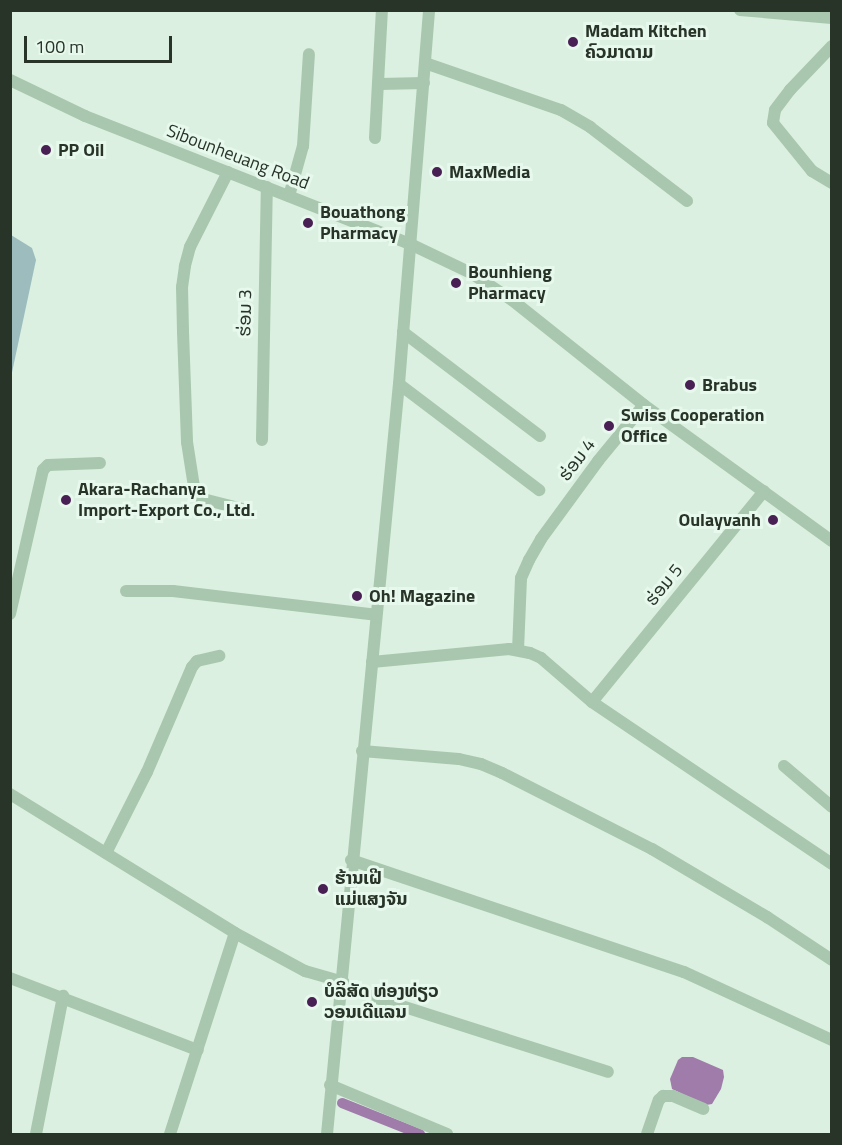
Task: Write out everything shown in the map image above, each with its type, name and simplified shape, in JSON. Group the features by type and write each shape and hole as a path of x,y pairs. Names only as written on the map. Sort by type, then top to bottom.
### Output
{"street":[{"path":"375,138 380,84 382,10"},
{"path":"327,1134 330,1085 342,984 351,860 399,384 408,243 429,10"},
{"path":"740,10 831,18"},
{"path":"831,46 790,90 775,110 773,123 812,171 831,183"},
{"path":"289,196 303,146 309,54"},
{"path":"425,63 561,110 591,127 687,201"},
{"name":"Sibounheuang Road","path":"10,80 85,116 408,243 471,273 512,300 644,405 831,541"},
{"path":"380,84 424,83"},
{"path":"228,172 190,246 185,266 182,287 187,442 197,497 242,509"},
{"name":"ຮ່ອມ 3","path":"262,440 267,187"},
{"path":"403,332 540,436"},
{"path":"399,384 538,490"},
{"name":"ຮ່ອມ 4","path":"518,650 522,578 540,539 644,405"},
{"path":"10,614 43,470 48,465 100,463"},
{"name":"ຮ່ອມ 5","path":"592,702 764,491"},
{"path":"126,591 173,591 376,615"},
{"path":"372,662 518,650 541,658 592,702 831,864"},
{"path":"106,853 147,772 192,667 197,662 219,656"},
{"path":"362,751 459,759 481,764 502,773 712,883 831,960"},
{"path":"784,766 831,807"},
{"path":"10,794 235,933 305,971 608,1072"},
{"path":"351,860 684,972 831,1040"},
{"path":"171,1134 235,933"},
{"path":"10,978 63,996 198,1050"},
{"path":"36,1134 63,996"},
{"path":"330,1085 447,1134"},
{"path":"647,1134 659,1100 663,1096 673,1096 703,1109"}],"shaded area":[{"path":"11,235 32,248 36,260 11,377"},
{"path":"682,1057 693,1057 723,1070 721,1089 712,1104 706,1105 672,1089 670,1079 678,1060"}],"waterway":[{"path":"342,1103 420,1134"}],"place":[{"name":"Madam Kitchen ຄົວມາດາມ","path":"573,42"},
{"name":"PP Oil","path":"46,150"},
{"name":"MaxMedia","path":"437,172"},
{"name":"Bouathong Pharmacy","path":"308,223"},
{"name":"Bounhieng Pharmacy","path":"456,283"},
{"name":"Brabus","path":"690,385"},
{"name":"Swiss Cooperation Office","path":"609,426"},
{"name":"Akara-Rachanya Import-Export Co., Ltd.","path":"66,500"},
{"name":"Oulayvanh","path":"773,520"},
{"name":"Oh! Magazine","path":"357,596"},
{"name":"ຮ້ານເຝີ ແມ່ແສງຈັນ","path":"323,889"},
{"name":"ບໍລິສັດ ທ່ອງທ່ຽວ ວອນເດີແລນ","path":"312,1002"}]}
